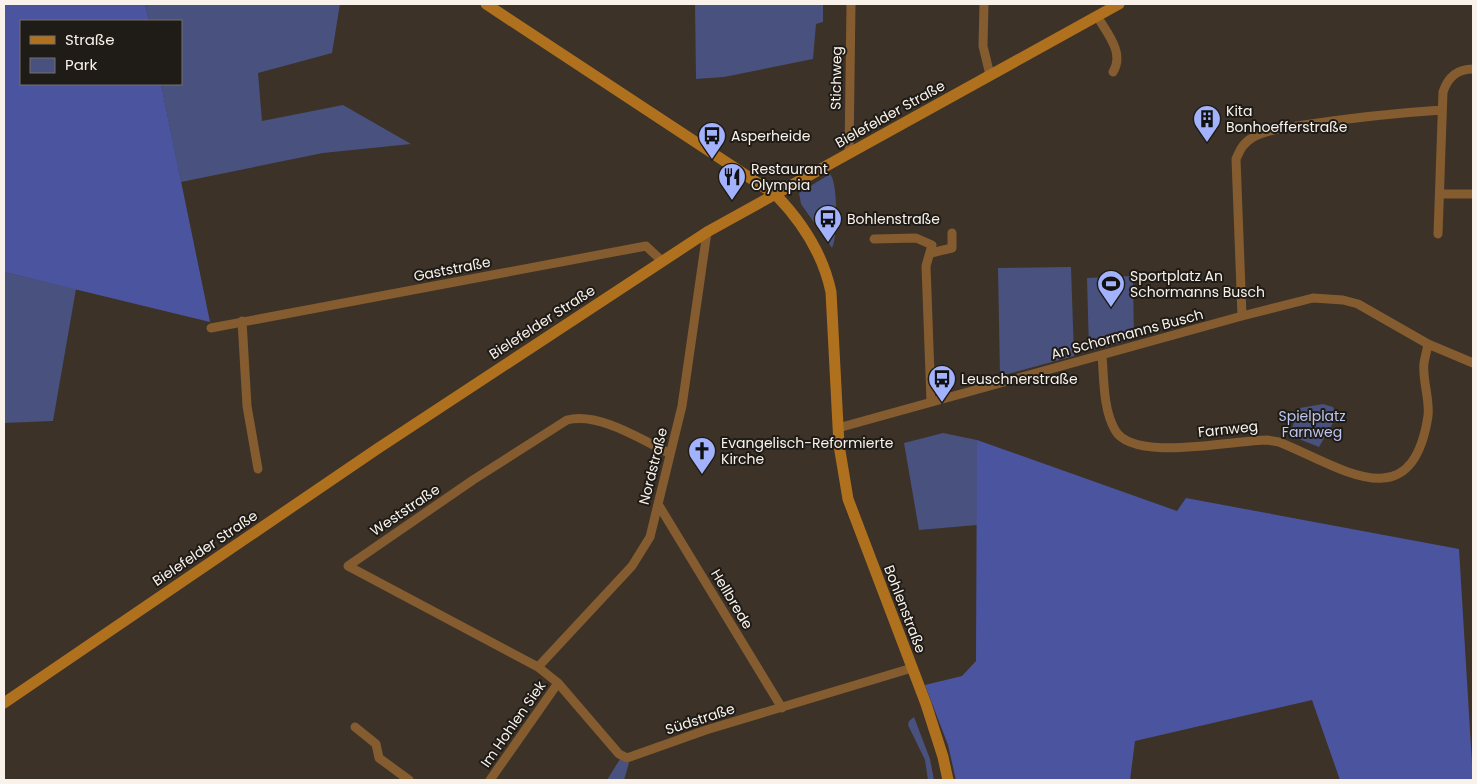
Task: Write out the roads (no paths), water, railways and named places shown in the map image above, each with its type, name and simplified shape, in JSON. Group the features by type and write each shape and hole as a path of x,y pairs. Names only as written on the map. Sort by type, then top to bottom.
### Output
{"main road":[{"path":"486,4 776,195"},
{"name":"Bielefelder Straße","path":"4,703 377,449 707,232 1119,4"},
{"name":"Bohlenstraße","path":"776,195 802,224 815,245 828,276 834,317 841,464 848,499 908,669 936,733 948,780"}],"street":[{"name":"Stichweg","path":"849,153 852,4"},
{"path":"984,4 983,46 990,75"},
{"path":"1097,16 1118,54 1118,64 1114,72"},
{"path":"1438,234 1443,92 1452,76 1458,71 1473,69"},
{"path":"1242,316 1236,159 1241,148 1250,139 1262,134 1285,129 1365,115 1442,110"},
{"path":"1440,194 1473,194"},
{"name":"Nordstraße","path":"538,667 632,566 650,536 682,406 707,232"},
{"path":"874,240 916,238 932,249 952,248 952,233"},
{"name":"Gaststraße","path":"210,328 646,246 662,261"},
{"path":"931,401 926,266 932,249"},
{"name":"An Schormanns Busch","path":"838,428 1313,298 1342,300 1374,312 1428,344 1473,363"},
{"path":"242,321 247,406 258,469"},
{"name":"Farnweg","path":"1102,355 1108,412 1116,433 1125,440 1154,447 1179,449 1267,440 1279,442 1364,478 1388,478 1401,474 1410,465 1418,449 1428,416 1424,364 1428,344"},
{"name":"Weststraße","path":"538,667 348,566 473,480 567,420 577,418 597,420 669,453"},
{"name":"Hellbrede","path":"658,504 782,708"},
{"name":"Südstraße","path":"538,667 558,683 619,754 627,758 706,730 908,669"},
{"name":"Im Hohlen Siek","path":"490,780 558,683"},
{"path":"355,727 376,744 379,758 409,780"}],"place":[{"name":"Kita Bonhoefferstraße","path":"1207,143"},
{"name":"Asperheide","path":"712,160"},
{"name":"Restaurant Olympia","path":"732,201"},
{"name":"Bohlenstraße","path":"828,243"},
{"name":"Sportplatz An Schormanns Busch","path":"1111,308"},
{"name":"Leuschnerstraße","path":"942,403"},
{"name":"Evangelisch-Reformierte Kirche","path":"702,475"}],"park label":[{"name":"Spielplatz Farnweg","path":"1312,424"}]}
